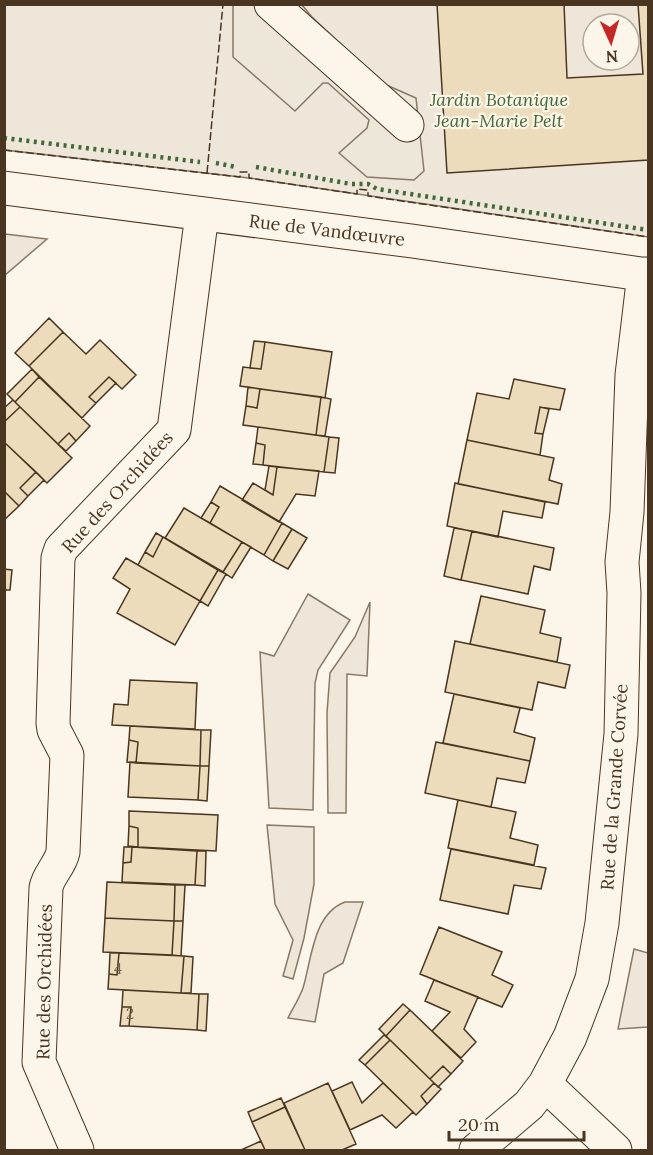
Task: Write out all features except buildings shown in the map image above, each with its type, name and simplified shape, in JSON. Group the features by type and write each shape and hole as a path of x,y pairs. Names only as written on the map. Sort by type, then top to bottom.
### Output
{"street":[{"path":"271,4 407,125"},
{"name":"Rue de Vandœuvre","path":"4,188 412,241 646,275"},
{"name":"Rue des Orchidées","path":"77,1150 39,1062 46,888 47,881 61,862 64,841 67,755 52,723 58,558 61,549 174,430 202,214"},
{"name":"Rue de la Grande Corvée","path":"476,1150 529,1105 545,1084 570,1036 589,987 602,923 621,734 624,593 622,562 627,512 632,375 646,275"},
{"path":"545,1084 615,1150"}],"green space":[{"name":"Jardin Botanique Jean-Marie Pelt","path":"4,5 648,5 648,237 249,178 5,150"},
{"path":"5,234 47,239 5,275"},
{"path":"308,594 350,620 318,670 315,683 313,810 269,808 260,652 274,656"},
{"path":"370,602 367,676 347,674 346,813 328,813 327,713 330,673 355,637"},
{"path":"267,825 314,827 314,884 304,938 293,979 283,976 293,940 275,904"},
{"path":"345,902 363,902 343,963 324,974 315,1022 288,1018 303,988 315,938 320,927 334,908"},
{"path":"634,949 648,953 648,1027 618,1029"}],"shaded area":[{"path":"233,5 302,5 382,83 416,98 424,171 414,180 367,177 339,153 367,128 369,120 328,83 323,83 295,111 233,57"}],"hedge":[{"path":"4,138 200,162"},
{"path":"216,163 236,167"},
{"path":"256,167 351,184 368,184 377,189 648,230"}],"fence":[{"path":"207,173 223,4"},
{"path":"4,150 240,177 240,172 249,172 249,178 357,194 357,189 368,190 368,196 648,237"}]}
